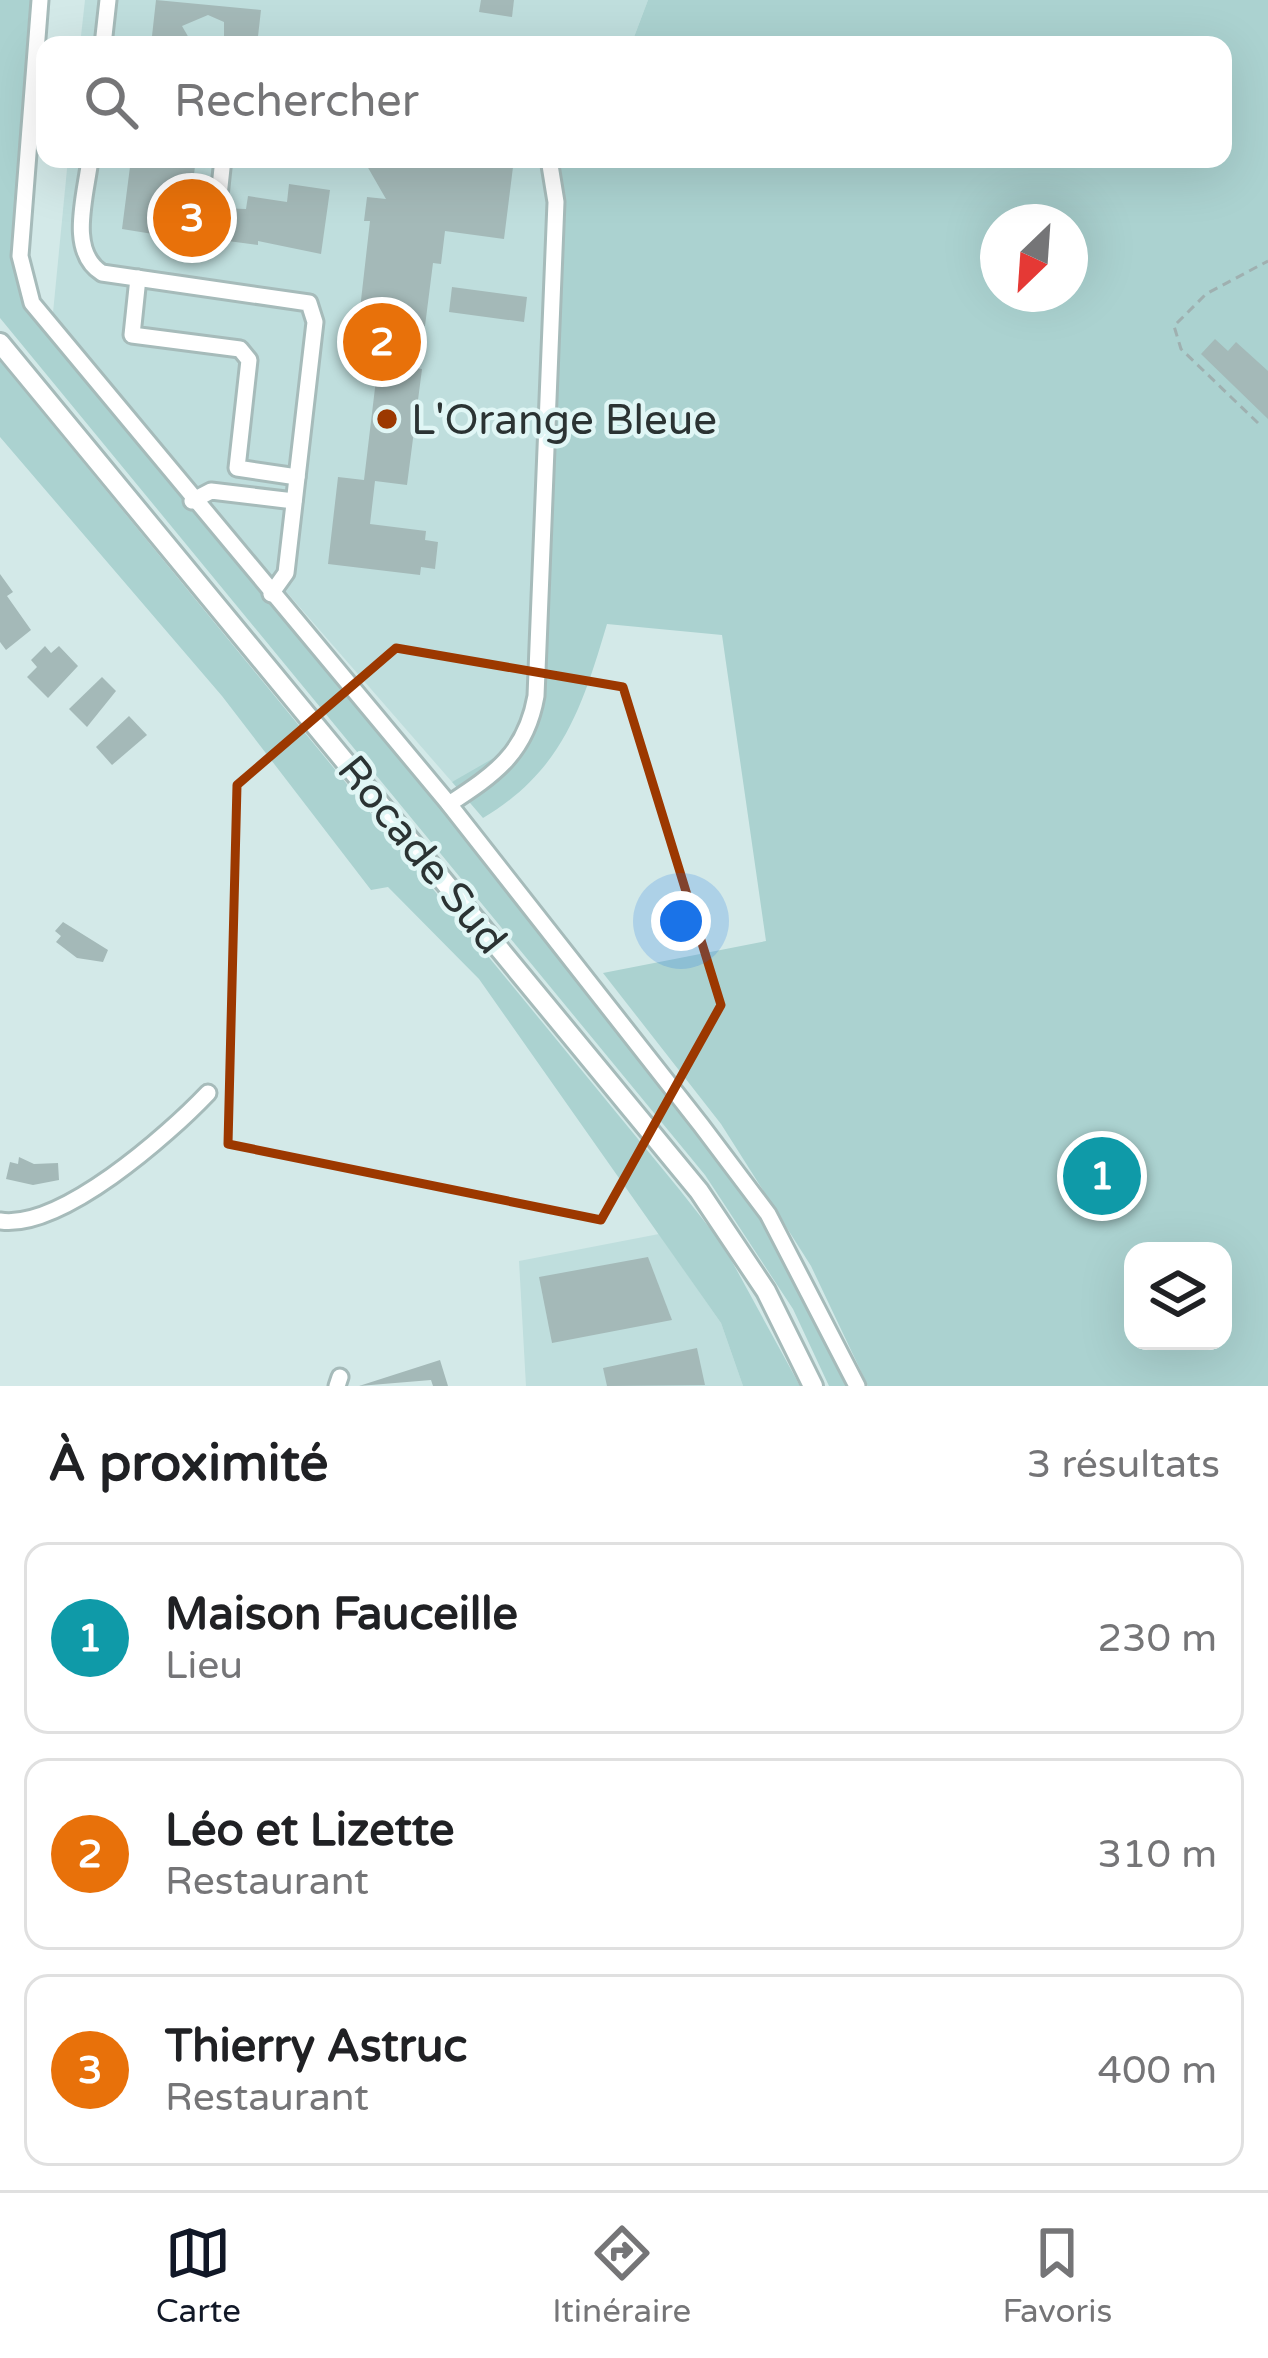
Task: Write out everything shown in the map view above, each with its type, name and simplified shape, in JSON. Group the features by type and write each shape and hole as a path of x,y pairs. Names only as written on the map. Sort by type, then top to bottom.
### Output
{"main road":[{"name":"Rocade Sud","path":"0,343 699,1191 766,1291 813,1386"}],"street":[{"path":"37,36 40,0"},
{"path":"104,36 108,0"},
{"path":"36,51 20,256 24,284 46,326 449,803 768,1214 857,1386"},
{"path":"89,168 81,246 87,264 102,273 309,302 315,322 286,573 271,594"},
{"path":"219,196 222,168"},
{"path":"449,803 500,770 518,750 531,728 536,697 556,202 550,168"},
{"path":"138,278 132,335 240,349 249,359 237,468 297,477"},
{"path":"192,501 212,491 294,501"},
{"path":"0,1221 35,1216 109,1180 171,1132 208,1093"}],"path":[{"path":"1258,423 1180,349 1174,326 1206,294 1268,261"}],"highlighted area":[{"path":"396,648 623,687 721,1005 601,1220 228,1144 237,785"}],"shaded area":[{"path":"0,0 32,0 13,256 25,306 443,808 695,1129 761,1218 849,1386 829,1386 793,1309 705,1175 0,318"},
{"path":"85,0 648,0 634,36 81,36"},
{"path":"648,0 1268,0 1268,1386 868,1386 811,1266 721,1124 603,973 766,941 722,635 607,624 565,735 532,780 483,818 452,782 506,751 526,708 551,168 1232,168 1232,36 634,36"},
{"path":"67,168 551,168 526,708 506,750 481,770 452,782 52,323"},
{"path":"0,361 723,1245 800,1386 743,1386 721,1323 479,979 388,887 371,890 222,696 0,437"},
{"path":"659,1234 721,1323 743,1386 526,1386 519,1261"}],"building":[{"path":"156,0 261,10 258,36 224,36 224,22 208,15 182,26 188,36 152,36"},
{"path":"481,0 514,0 512,17 479,12"},
{"path":"130,168 195,168 194,174 186,173 182,201 217,208 246,209 248,196 287,202 289,184 330,190 321,254 258,241 258,245 228,241 227,246 122,229"},
{"path":"368,168 513,168 504,239 445,231 441,264 433,263 425,326 414,325 409,367 422,369 407,485 375,481 370,524 426,531 425,540 438,542 435,569 421,567 420,575 328,564 338,477 364,480 378,363 363,361 368,319 359,318 370,221 364,221 367,197 386,199"},
{"path":"452,287 527,297 524,322 449,312"},
{"path":"1215,339 1228,351 1236,342 1268,371 1268,419 1201,354"},
{"path":"0,574 13,592 7,596 31,630 6,650 0,642"},
{"path":"45,646 51,653 59,646 78,666 48,698 27,677 37,667 31,660"},
{"path":"102,677 116,691 87,727 69,709"},
{"path":"129,716 147,735 112,765 96,747"},
{"path":"63,922 108,950 103,962 77,958 56,942 61,936 55,931"},
{"path":"1105,1153 1121,1169 1095,1194 1068,1193 1066,1172 1105,1170 1097,1160"},
{"path":"19,1157 34,1164 58,1163 59,1180 33,1185 6,1179 10,1162 18,1164"},
{"path":"648,1257 672,1320 552,1343 539,1277"},
{"path":"697,1348 705,1385 607,1386 603,1368"},
{"path":"440,1360 448,1386 433,1386 431,1380 359,1386"}],"place":[{"name":"Thierry Astruc","path":"192,218"},
{"name":"Léo et Lizette","path":"382,342"},
{"name":"L'Orange Bleue","path":"387,419"},
{"name":"Maison Fauceille","path":"1102,1176"}]}
